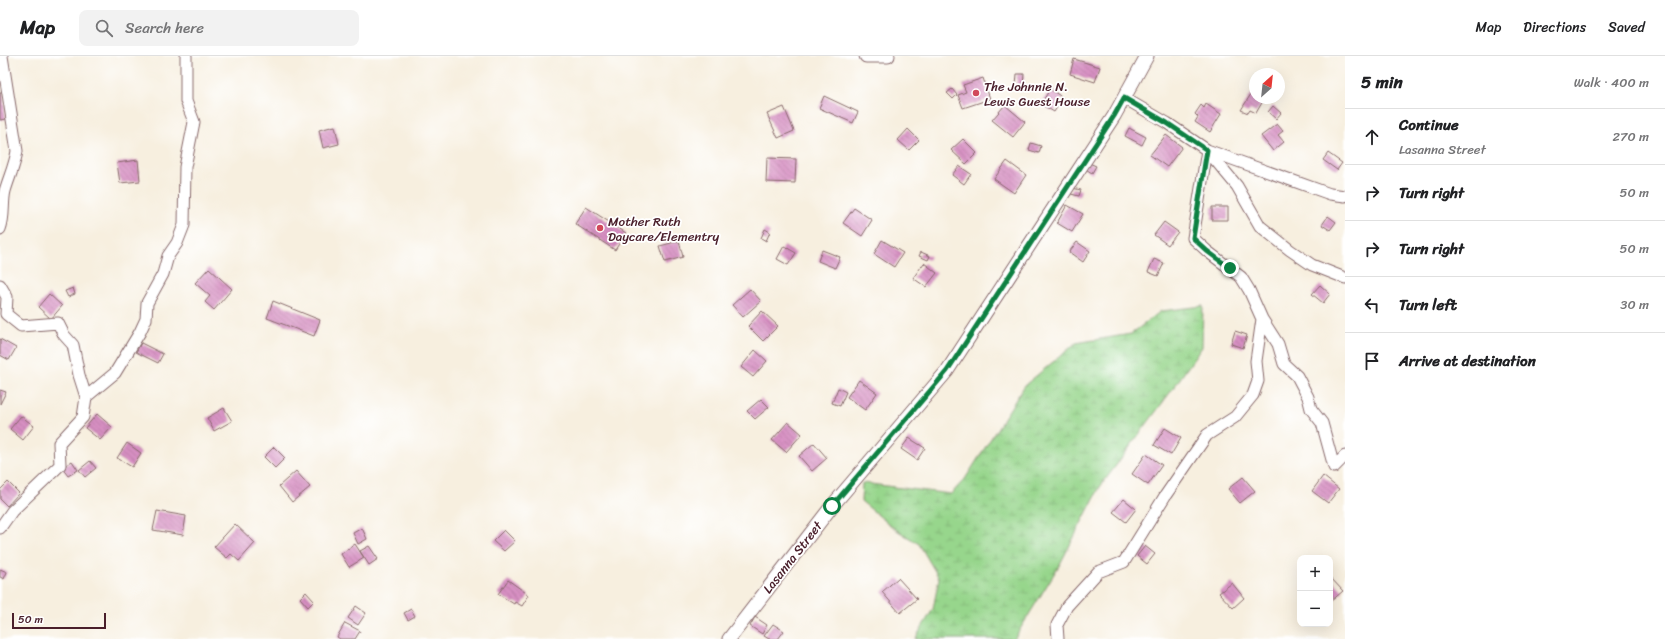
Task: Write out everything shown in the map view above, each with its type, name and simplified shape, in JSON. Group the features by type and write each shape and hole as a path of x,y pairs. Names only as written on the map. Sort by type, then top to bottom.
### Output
{"street":[{"path":"0,229 4,212 5,192 15,164 17,151 2,56"},
{"path":"86,397 115,373 140,332 146,318 147,303 163,274 168,256 177,243 184,225 185,167 194,122 186,101 186,56"},
{"path":"866,56 888,56"},
{"name":"Lasanna Street","path":"729,639 832,506 947,371 1110,123 1124,98 1142,59"},
{"path":"1124,98 1167,123 1207,150 1330,194 1345,196"},
{"path":"1207,150 1237,186 1260,226 1290,250 1312,265 1345,278"},
{"path":"1207,150 1193,238 1207,251 1241,277 1249,290 1262,319 1278,344 1284,364 1297,376 1308,397 1311,409 1322,423 1334,467 1345,456"},
{"path":"0,285 7,297 6,314 21,326 58,323 64,335 73,345 79,375 86,397 82,417 59,443 60,465 12,511 0,528"},
{"path":"1058,639 1057,625 1067,606 1098,572 1124,562 1165,496 1207,435 1235,417 1253,395 1258,381 1256,361 1262,319"}],"green space":[{"path":"1203,306 1202,347 1100,487 1060,564 1014,639 915,639 933,609 939,578 919,544 895,529 861,501 862,483 951,494 965,479 1025,385 1076,343 1131,334 1161,311"}],"building":[{"path":"1074,59 1100,67 1095,82 1070,74"},
{"path":"1017,74 1024,74 1023,86 1016,86"},
{"path":"983,78 990,99 963,108 958,95 966,92 963,85"},
{"path":"952,89 957,95 953,99 947,93"},
{"path":"1050,89 1063,98 1054,112 1041,104"},
{"path":"0,93 3,93 6,119 0,120"},
{"path":"824,96 858,112 853,123 819,108"},
{"path":"1249,97 1249,104 1261,104 1256,113 1250,110 1248,113 1241,110"},
{"path":"1206,104 1221,114 1210,132 1195,122 1198,117 1195,114 1201,105 1204,108"},
{"path":"1005,105 1025,122 1013,137 992,120"},
{"path":"1273,106 1281,113 1276,119 1268,112"},
{"path":"784,107 794,131 778,138 767,114"},
{"path":"1277,124 1283,131 1278,135 1284,142 1273,151 1261,136"},
{"path":"335,126 339,144 323,148 319,130"},
{"path":"1129,128 1146,137 1142,145 1125,136"},
{"path":"908,129 919,140 909,150 898,140"},
{"path":"1166,135 1182,147 1167,167 1150,155"},
{"path":"963,139 977,153 966,164 951,150"},
{"path":"1031,143 1041,146 1039,153 1029,150"},
{"path":"1328,153 1342,163 1337,170 1323,160"},
{"path":"767,158 796,159 795,183 766,182"},
{"path":"138,160 140,181 120,183 117,163"},
{"path":"1007,161 1026,175 1014,193 994,179"},
{"path":"1087,162 1096,166 1092,173 1084,168"},
{"path":"959,166 971,174 964,184 952,175"},
{"path":"1072,188 1081,190 1079,196 1071,194"},
{"path":"1067,205 1083,214 1072,232 1057,223"},
{"name":"Mother Ruth Daycare/Elementry","path":"586,207 626,233 615,250 575,224"},
{"path":"1212,207 1228,207 1228,220 1212,220"},
{"path":"854,208 872,220 862,236 843,223"},
{"path":"1328,216 1336,222 1330,230 1322,225"},
{"path":"1164,222 1178,232 1168,245 1154,235"},
{"path":"765,229 770,232 766,241 761,238"},
{"path":"882,240 903,253 894,267 874,254"},
{"path":"679,241 683,257 665,262 660,246"},
{"path":"1077,242 1090,251 1083,262 1069,252"},
{"path":"784,246 796,253 788,265 777,259"},
{"path":"822,250 840,257 835,268 818,261"},
{"path":"921,252 930,256 928,260 919,256"},
{"path":"1154,259 1164,263 1158,276 1148,272"},
{"path":"924,263 937,273 926,287 913,278"},
{"path":"209,268 232,289 214,310 205,302 210,296 195,283"},
{"path":"1320,285 1330,294 1323,303 1312,294"},
{"path":"73,288 75,294 68,297 65,291"},
{"path":"750,289 761,301 743,317 732,305"},
{"path":"49,294 62,306 51,319 38,307"},
{"path":"273,301 320,320 314,336 267,318"},
{"path":"762,311 778,326 763,341 748,326"},
{"path":"1235,331 1247,335 1243,348 1231,344"},
{"path":"0,339 16,348 9,360 0,355"},
{"path":"141,343 163,354 158,363 136,352"},
{"path":"755,350 767,361 753,377 741,367"},
{"path":"859,380 877,393 865,410 847,397"},
{"path":"838,388 846,392 840,406 832,403"},
{"path":"0,390 6,392 0,404"},
{"path":"761,399 769,407 755,419 747,411"},
{"path":"224,408 232,421 214,431 207,418"},
{"path":"97,414 112,427 100,440 85,428"},
{"path":"21,416 34,426 23,440 10,429"},
{"path":"788,422 802,434 786,452 772,440"},
{"path":"1165,428 1181,438 1171,455 1154,445"},
{"path":"909,438 925,448 917,460 901,449"},
{"path":"127,443 141,453 132,467 117,458"},
{"path":"814,443 827,458 812,471 799,456"},
{"path":"274,447 285,458 275,468 264,457"},
{"path":"1146,454 1162,465 1148,485 1132,474"},
{"path":"72,461 78,470 68,476 62,468"},
{"path":"90,461 96,468 85,477 79,470"},
{"path":"296,471 310,487 292,502 279,486"},
{"path":"1323,476 1339,489 1328,503 1312,491"},
{"path":"1243,477 1255,491 1240,503 1228,489"},
{"path":"8,482 19,493 7,506 0,499 0,490"},
{"path":"1124,499 1136,509 1126,522 1113,512"},
{"path":"157,511 186,516 183,535 153,530"},
{"path":"235,524 255,543 239,561 231,554 227,558 214,547"},
{"path":"362,528 367,539 358,544 353,533"},
{"path":"504,530 515,541 504,551 493,541"},
{"path":"355,544 364,558 349,567 341,554"},
{"path":"369,546 378,559 369,565 360,551"},
{"path":"1145,546 1155,554 1147,564 1137,556"},
{"path":"0,569 7,572 4,579 0,577"},
{"path":"898,578 917,599 900,613 882,592"},
{"path":"508,580 529,595 522,606 515,602 514,604 498,594"},
{"path":"1333,580 1343,591 1333,599"},
{"path":"1232,583 1244,598 1233,608 1219,593"},
{"path":"306,592 314,601 308,607 300,598"},
{"path":"356,606 366,613 358,625 348,618"},
{"path":"411,609 415,616 408,620 404,613"},
{"path":"755,617 767,625 762,634 750,626"},
{"path":"345,623 360,631 355,639 340,639 337,637"},
{"path":"773,624 784,631 778,639 769,639 764,636"}],"place":[{"name":"The Johnnie N. Lewis Guest House","path":"976,93"},
{"name":"Mother Ruth Daycare/Elementry","path":"600,228"}],"route":[{"path":"832,506 947,371 1114,116 1124,98 1167,123 1207,150 1193,238 1207,251 1230,268"}]}
